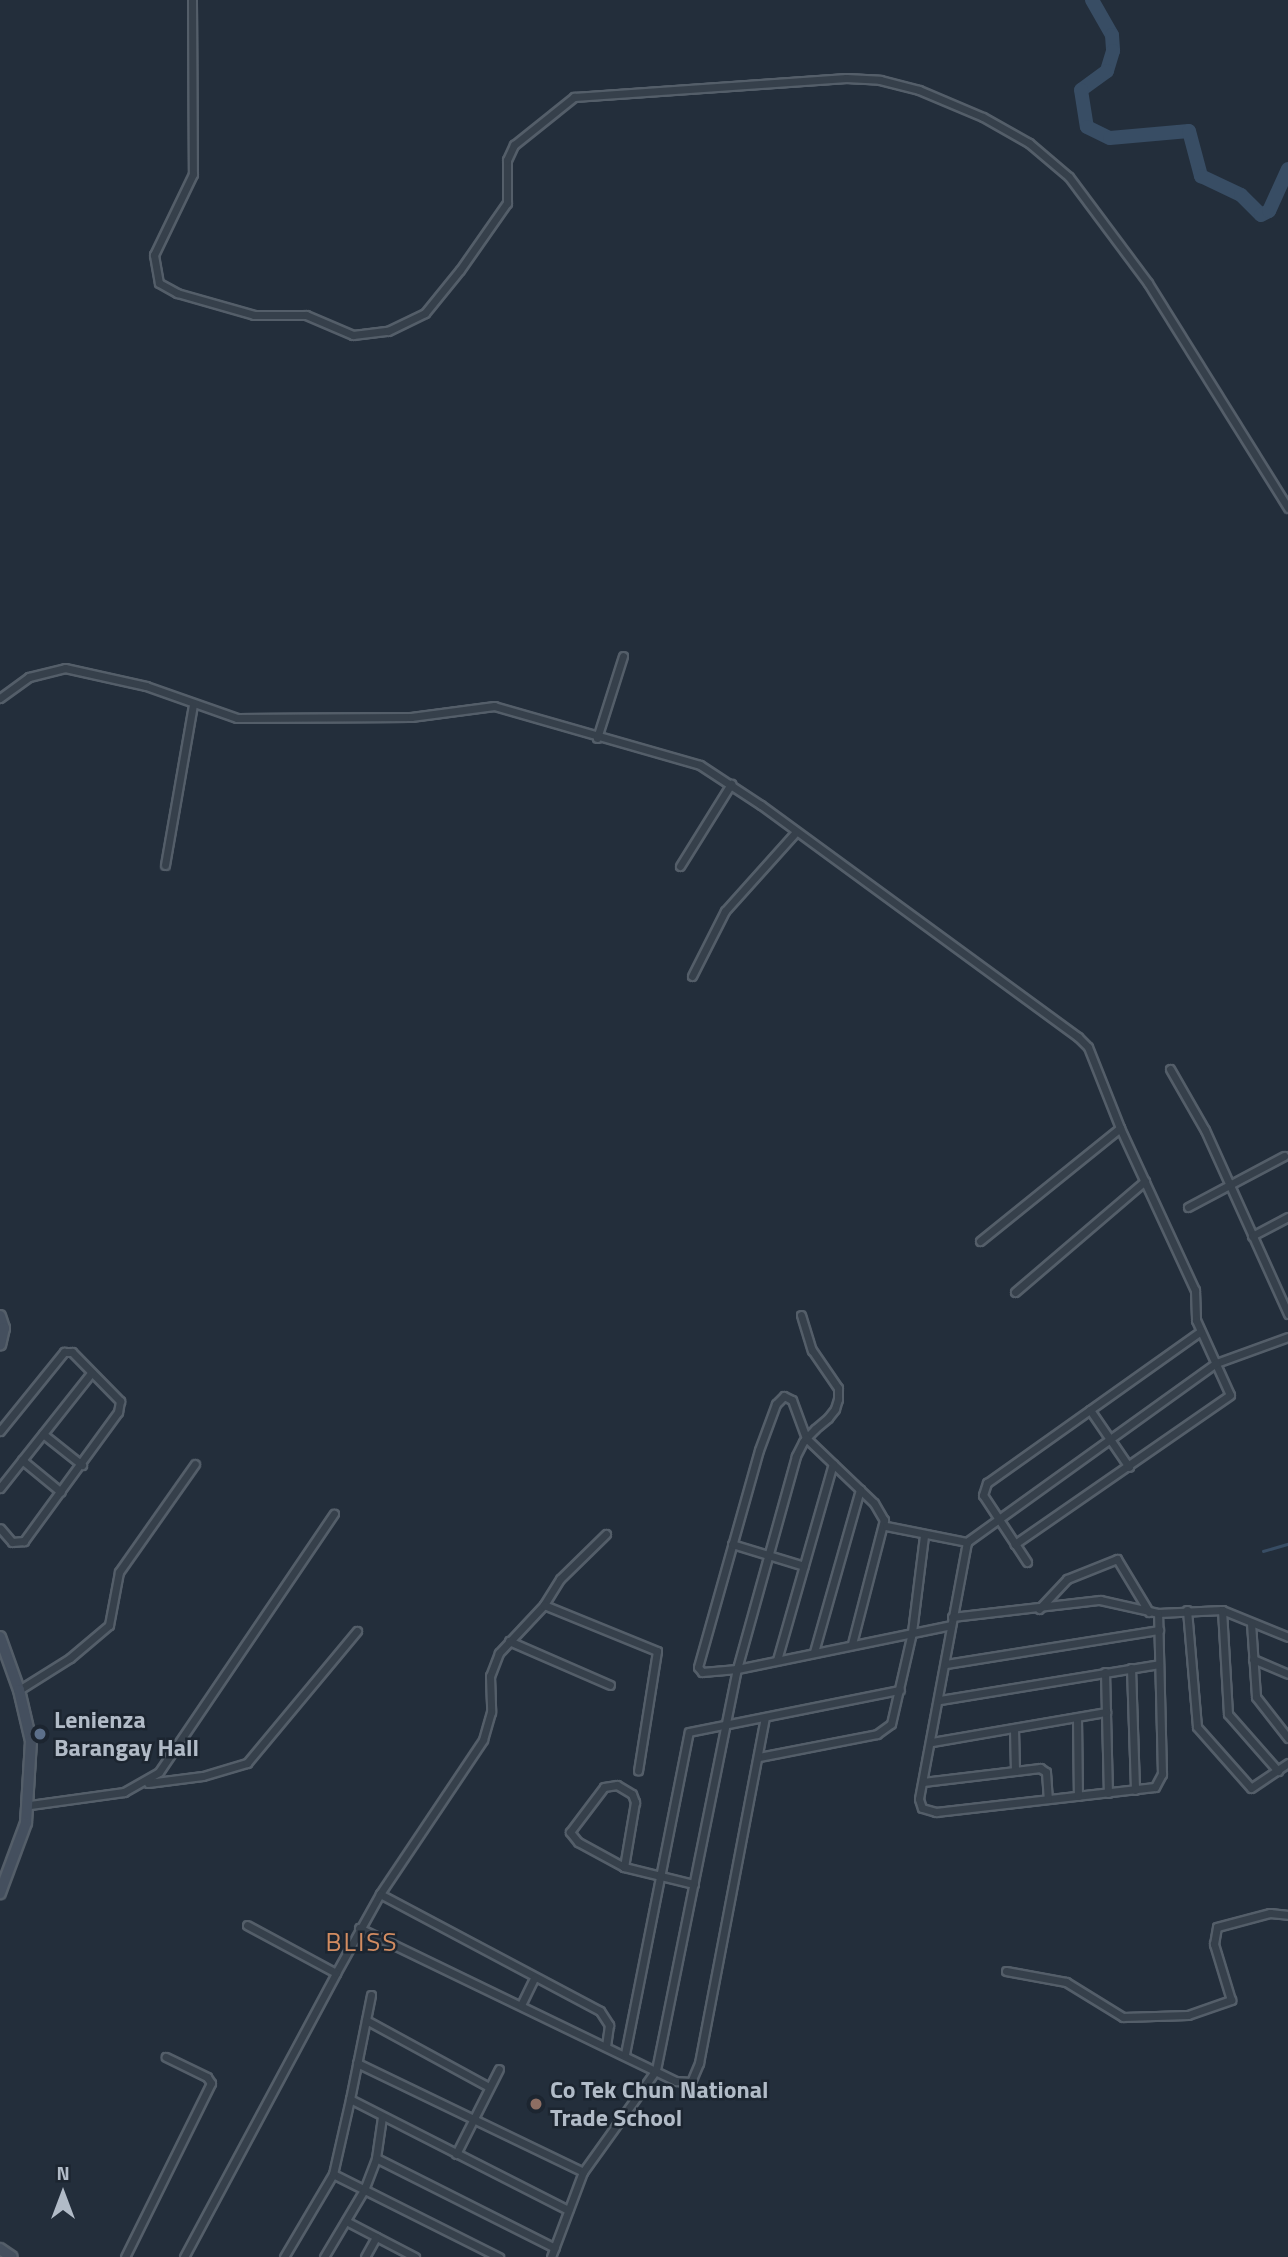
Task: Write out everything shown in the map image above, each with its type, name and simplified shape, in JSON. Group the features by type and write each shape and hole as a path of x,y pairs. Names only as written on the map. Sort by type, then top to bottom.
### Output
{"street":[{"path":"191,0 193,174 156,245 153,265 159,282 177,293 254,315 306,315 353,335 388,331 425,313 460,270 507,204 507,160 514,145 574,97 846,78 880,80 953,103 1009,130 1069,177 1148,283 1288,508"},
{"path":"597,738 622,656"},
{"path":"0,698 29,677 65,668 146,686 236,718 269,720 411,717 494,706 597,738 700,765 731,784 1077,1037 1088,1047 1120,1129 1195,1290 1193,1313 1216,1363 1229,1400 1015,1544"},
{"path":"165,865 193,704"},
{"path":"680,866 731,784"},
{"path":"692,976 724,911 795,833"},
{"path":"1170,1069 1231,1185 1288,1314"},
{"path":"980,1241 1120,1129"},
{"path":"1188,1207 1284,1156"},
{"path":"1015,1292 1145,1181"},
{"path":"1252,1236 1288,1217"},
{"path":"551,2257 583,2172 656,2070 737,1669 767,1554 796,1456 806,1438 835,1409 838,1388 812,1350 802,1315"},
{"path":"0,1316 4,1328 0,1345"},
{"path":"1027,1562 983,1495 987,1483 1201,1331"},
{"path":"1158,1612 1162,1780 1155,1787 927,1811 920,1804 967,1542 1216,1363 1288,1337"},
{"path":"0,1431 64,1352 72,1352 116,1396 120,1407 82,1465 24,1541 12,1542 0,1528"},
{"path":"0,1488 91,1373"},
{"path":"852,1644 886,1525 880,1510 806,1438 792,1400 780,1398 759,1450 732,1544 698,1667 702,1672 737,1669 912,1632 952,1621 1100,1600 1149,1612 1222,1610 1288,1637"},
{"path":"1090,1410 1129,1467"},
{"path":"43,1434 82,1465"},
{"path":"22,1460 61,1492"},
{"path":"19,1690 70,1658 109,1625 119,1572 195,1464"},
{"path":"777,1660 833,1464"},
{"path":"814,1652 860,1489"},
{"path":"148,1783 334,1514"},
{"path":"886,1525 967,1542"},
{"path":"184,2257 359,1928 483,1740 491,1712 492,1666 509,1640 544,1605 560,1579 606,1534"},
{"path":"759,1757 885,1731 894,1717 912,1632 924,1535"},
{"path":"732,1544 804,1566"},
{"path":"1039,1609 1067,1579 1117,1559 1149,1612"},
{"path":"544,1605 657,1651 638,1771"},
{"path":"1222,1610 1228,1714 1278,1771"},
{"path":"1187,1611 1197,1727 1251,1788 1288,1763"},
{"path":"1251,1622 1258,1701 1288,1738"},
{"path":"30,1805 97,1799 148,1783 215,1774 247,1763 357,1630"},
{"path":"946,1664 1159,1630"},
{"path":"0,1637 19,1690 31,1741 30,1805 0,1894"},
{"path":"509,1640 610,1685"},
{"path":"1253,1659 1288,1674"},
{"path":"940,1700 1159,1664"},
{"path":"1130,1668 1135,1790"},
{"path":"1105,1672 1108,1793"},
{"path":"625,2054 686,1738 694,1728 900,1690"},
{"path":"932,1742 1106,1712"},
{"path":"359,1928 684,2083 696,2075 765,1717"},
{"path":"1077,1717 1078,1796"},
{"path":"1014,1729 1015,1771"},
{"path":"923,1782 1044,1769 1048,1799"},
{"path":"624,1867 635,1802 626,1790 610,1784 596,1795 570,1832 579,1842 624,1867 694,1884"},
{"path":"380,1894 600,2011 609,2025 606,2046"},
{"path":"1006,1971 1066,1982 1117,2015 1188,2015 1231,2000 1213,1944 1217,1927 1270,1913 1288,1915"},
{"path":"247,1925 336,1973"},
{"path":"521,2005 534,1978"},
{"path":"284,2257 333,2174 371,1995"},
{"path":"366,2020 489,2087"},
{"path":"125,2257 211,2083 166,2057"},
{"path":"357,2063 583,2172"},
{"path":"456,2154 499,2069"},
{"path":"350,2099 568,2210"},
{"path":"324,2257 364,2190 376,2158 382,2116"},
{"path":"376,2158 555,2248"},
{"path":"333,2174 499,2257"},
{"path":"346,2221 405,2255 415,2257"},
{"path":"365,2257 376,2237"},
{"path":"0,2249 12,2257"}],"waterway":[{"path":"1092,0 1112,35 1113,51 1107,71 1081,90 1087,127 1110,138 1189,131 1201,176 1241,195 1261,215 1269,211 1288,169"},
{"path":"1263,1551 1288,1544"}],"place":[{"name":"Lenienza Barangay Hall","path":"40,1734"},
{"name":"Co Tek Chun National Trade School","path":"536,2104"}],"district":[{"name":"BLISS","path":"362,1942"}]}
